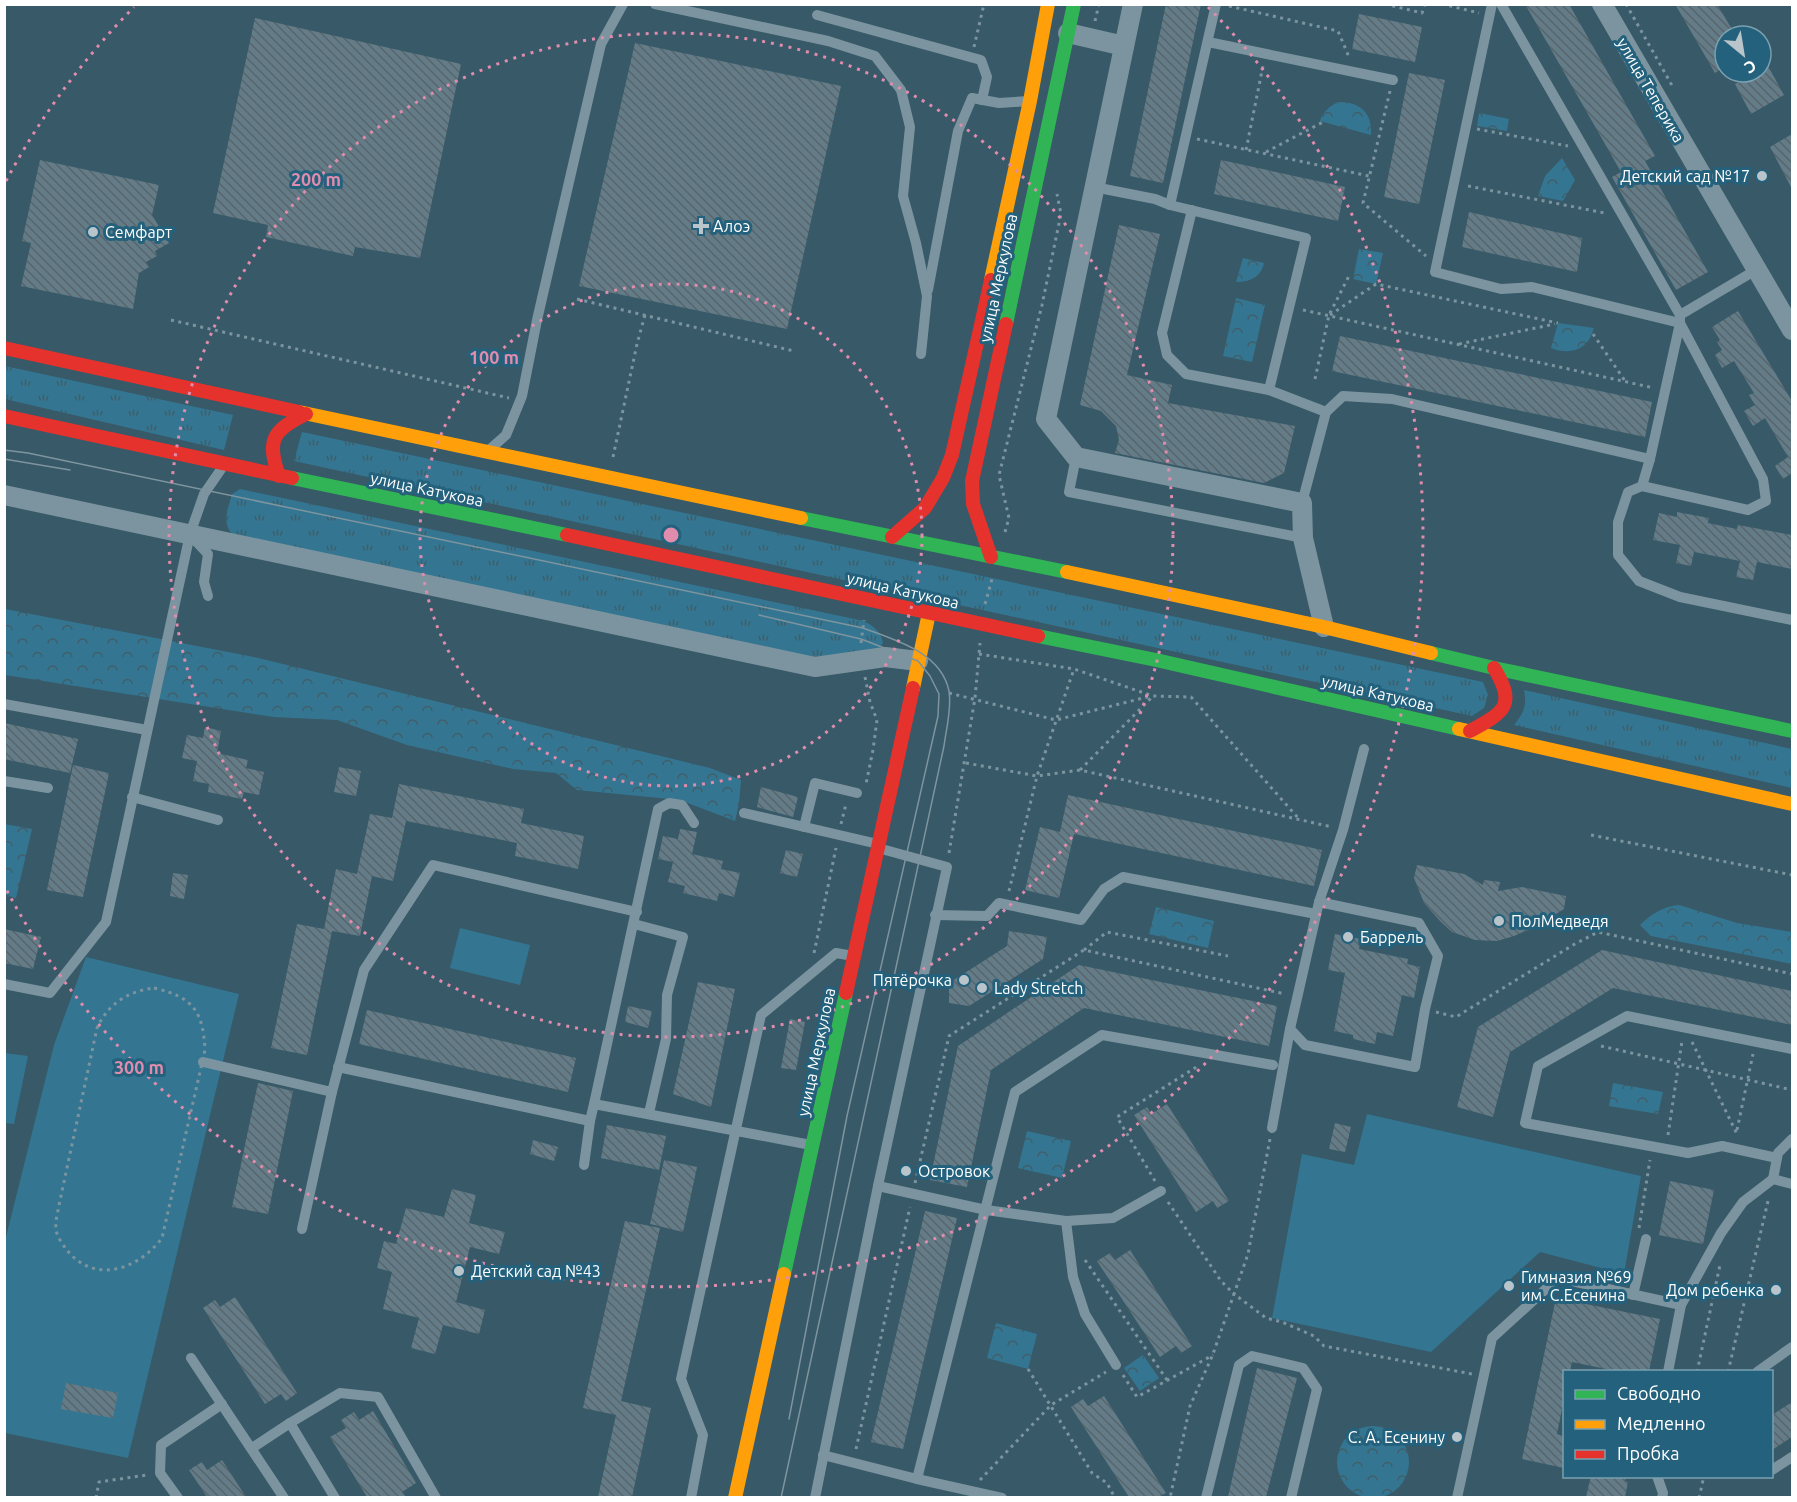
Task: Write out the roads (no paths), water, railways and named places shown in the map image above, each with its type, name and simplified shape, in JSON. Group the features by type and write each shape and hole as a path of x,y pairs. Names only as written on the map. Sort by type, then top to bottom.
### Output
{"main road":[{"name":"улица Меркулова","path":"892,537 925,508 943,478 952,454 1030,101 1048,4"},
{"name":"улица Меркулова","path":"994,557 973,504 972,481 1074,4"},
{"path":"4,348 486,453 1324,627 1494,668 1792,731"},
{"path":"279,476 271,456 273,438 286,423 306,414"},
{"name":"улица Катукова","path":"4,416 279,476 755,574 929,614 1155,660 1792,804"},
{"name":"улица Меркулова","path":"735,1497 929,614"},
{"path":"1470,731 1492,719 1503,709 1508,696 1504,683 1494,668"}],"street":[{"path":"1133,4 1046,419 1076,457 1302,503 1303,538 1324,627"},
{"name":"улица Теперика","path":"1602,4 1792,330"},
{"path":"1068,33 1124,46"},
{"path":"4,495 815,667 885,657 918,661"}],"lane":[{"path":"486,453 506,435 520,401 601,44 623,4"},
{"path":"655,4 828,40 875,56 901,90 910,127 903,196 927,296"},
{"path":"1170,205 1216,4"},
{"path":"1501,4 1624,216 1763,478 1766,501 1748,510 1642,486 1628,492 1618,522 1618,555 1639,581 1680,597 1792,620"},
{"path":"1491,10 1435,272 1500,289 1532,287 1680,319 1756,270"},
{"path":"817,15 981,60 987,77 982,100"},
{"path":"1208,42 1393,80"},
{"path":"921,354 927,296 958,131 972,99 999,103 1030,101"},
{"path":"1094,187 1155,199 1170,205 1306,238 1269,390"},
{"path":"1192,210 1162,333 1167,355 1186,374 1269,390 1326,412"},
{"path":"1642,486 1650,459 1680,319"},
{"path":"1302,503 1326,412 1343,396 1392,399 1650,459"},
{"path":"1076,457 1069,492 1303,538"},
{"path":"4,984 50,993 106,922 190,534 204,494 224,464"},
{"path":"190,534 208,554 204,582 208,596"},
{"path":"4,704 147,730"},
{"path":"1272,1128 1290,1029 1316,914 1343,830 1364,749"},
{"path":"4,781 48,788"},
{"path":"804,827 815,783 860,794"},
{"path":"132,797 218,820"},
{"path":"584,1165 590,1121 658,809 669,803 682,805 694,823"},
{"path":"744,813 878,846 946,867 814,1497"},
{"path":"303,1230 338,1066 364,970 433,865 636,912"},
{"path":"935,915 987,916 999,903 1081,920 1104,889 1123,877 1316,914"},
{"path":"1290,1029 1305,1045 1415,1067 1425,1009 1438,956 1419,923 1319,902"},
{"path":"634,924 683,937 667,995 666,1039 649,1113"},
{"path":"691,1497 703,1435 681,1379 761,1015 836,953 853,956"},
{"path":"1777,1158 1722,1146 1688,1153 1524,1123 1538,1066 1628,1016 1792,1049"},
{"path":"917,1479 1015,1092 1102,1035 1273,1065"},
{"path":"203,1062 332,1092"},
{"path":"338,1066 590,1121"},
{"path":"594,1104 812,1146"},
{"path":"1668,1370 1681,1305 1721,1233 1743,1202 1773,1179 1778,1153 1792,1139"},
{"path":"1773,1179 1792,1184"},
{"path":"878,1186 986,1210 1066,1221 1113,1218 1161,1191"},
{"path":"1066,1221 1073,1277 1085,1314 1116,1365"},
{"path":"1634,1295 1641,1238"},
{"path":"1457,1497 1492,1338 1557,1278 1681,1305"},
{"path":"1758,1370 1792,1347"},
{"path":"1206,1497 1239,1365 1252,1356 1303,1368 1317,1389 1291,1497"},
{"path":"191,1358 284,1497"},
{"path":"252,1448 340,1393 378,1397 436,1497"},
{"path":"178,1497 160,1473 161,1445 222,1404"},
{"path":"290,1424 335,1497"},
{"path":"823,1455 917,1479 1002,1497"},
{"path":"1773,1469 1792,1457"},
{"path":"1658,1478 1663,1493 1662,1497"}],"tram line":[{"path":"4,450 28,453 863,628 915,649 937,666 944,678 950,698 944,746 781,1498"},
{"path":"4,459 70,470"},
{"path":"759,615 861,639 918,661 930,676 939,694 938,716 847,1116 789,1419"}],"place":[{"name":"Детский сад №17","path":"1762,176"},
{"name":"Алоэ","path":"701,226"},
{"name":"Семфарт","path":"93,232"},
{"name":"ПолМедведя","path":"1499,921"},
{"name":"Баррель","path":"1348,937"},
{"name":"Пятёрочка","path":"964,980"},
{"name":"Lady Stretch","path":"982,988"},
{"name":"Островок","path":"906,1171"},
{"name":"Детский сад №43","path":"459,1271"},
{"name":"Гимназия №69 им. С.Есенина","path":"1509,1286"},
{"name":"Дом ребенка","path":"1776,1290"},
{"name":"С. А. Есенину","path":"1457,1437"}]}
